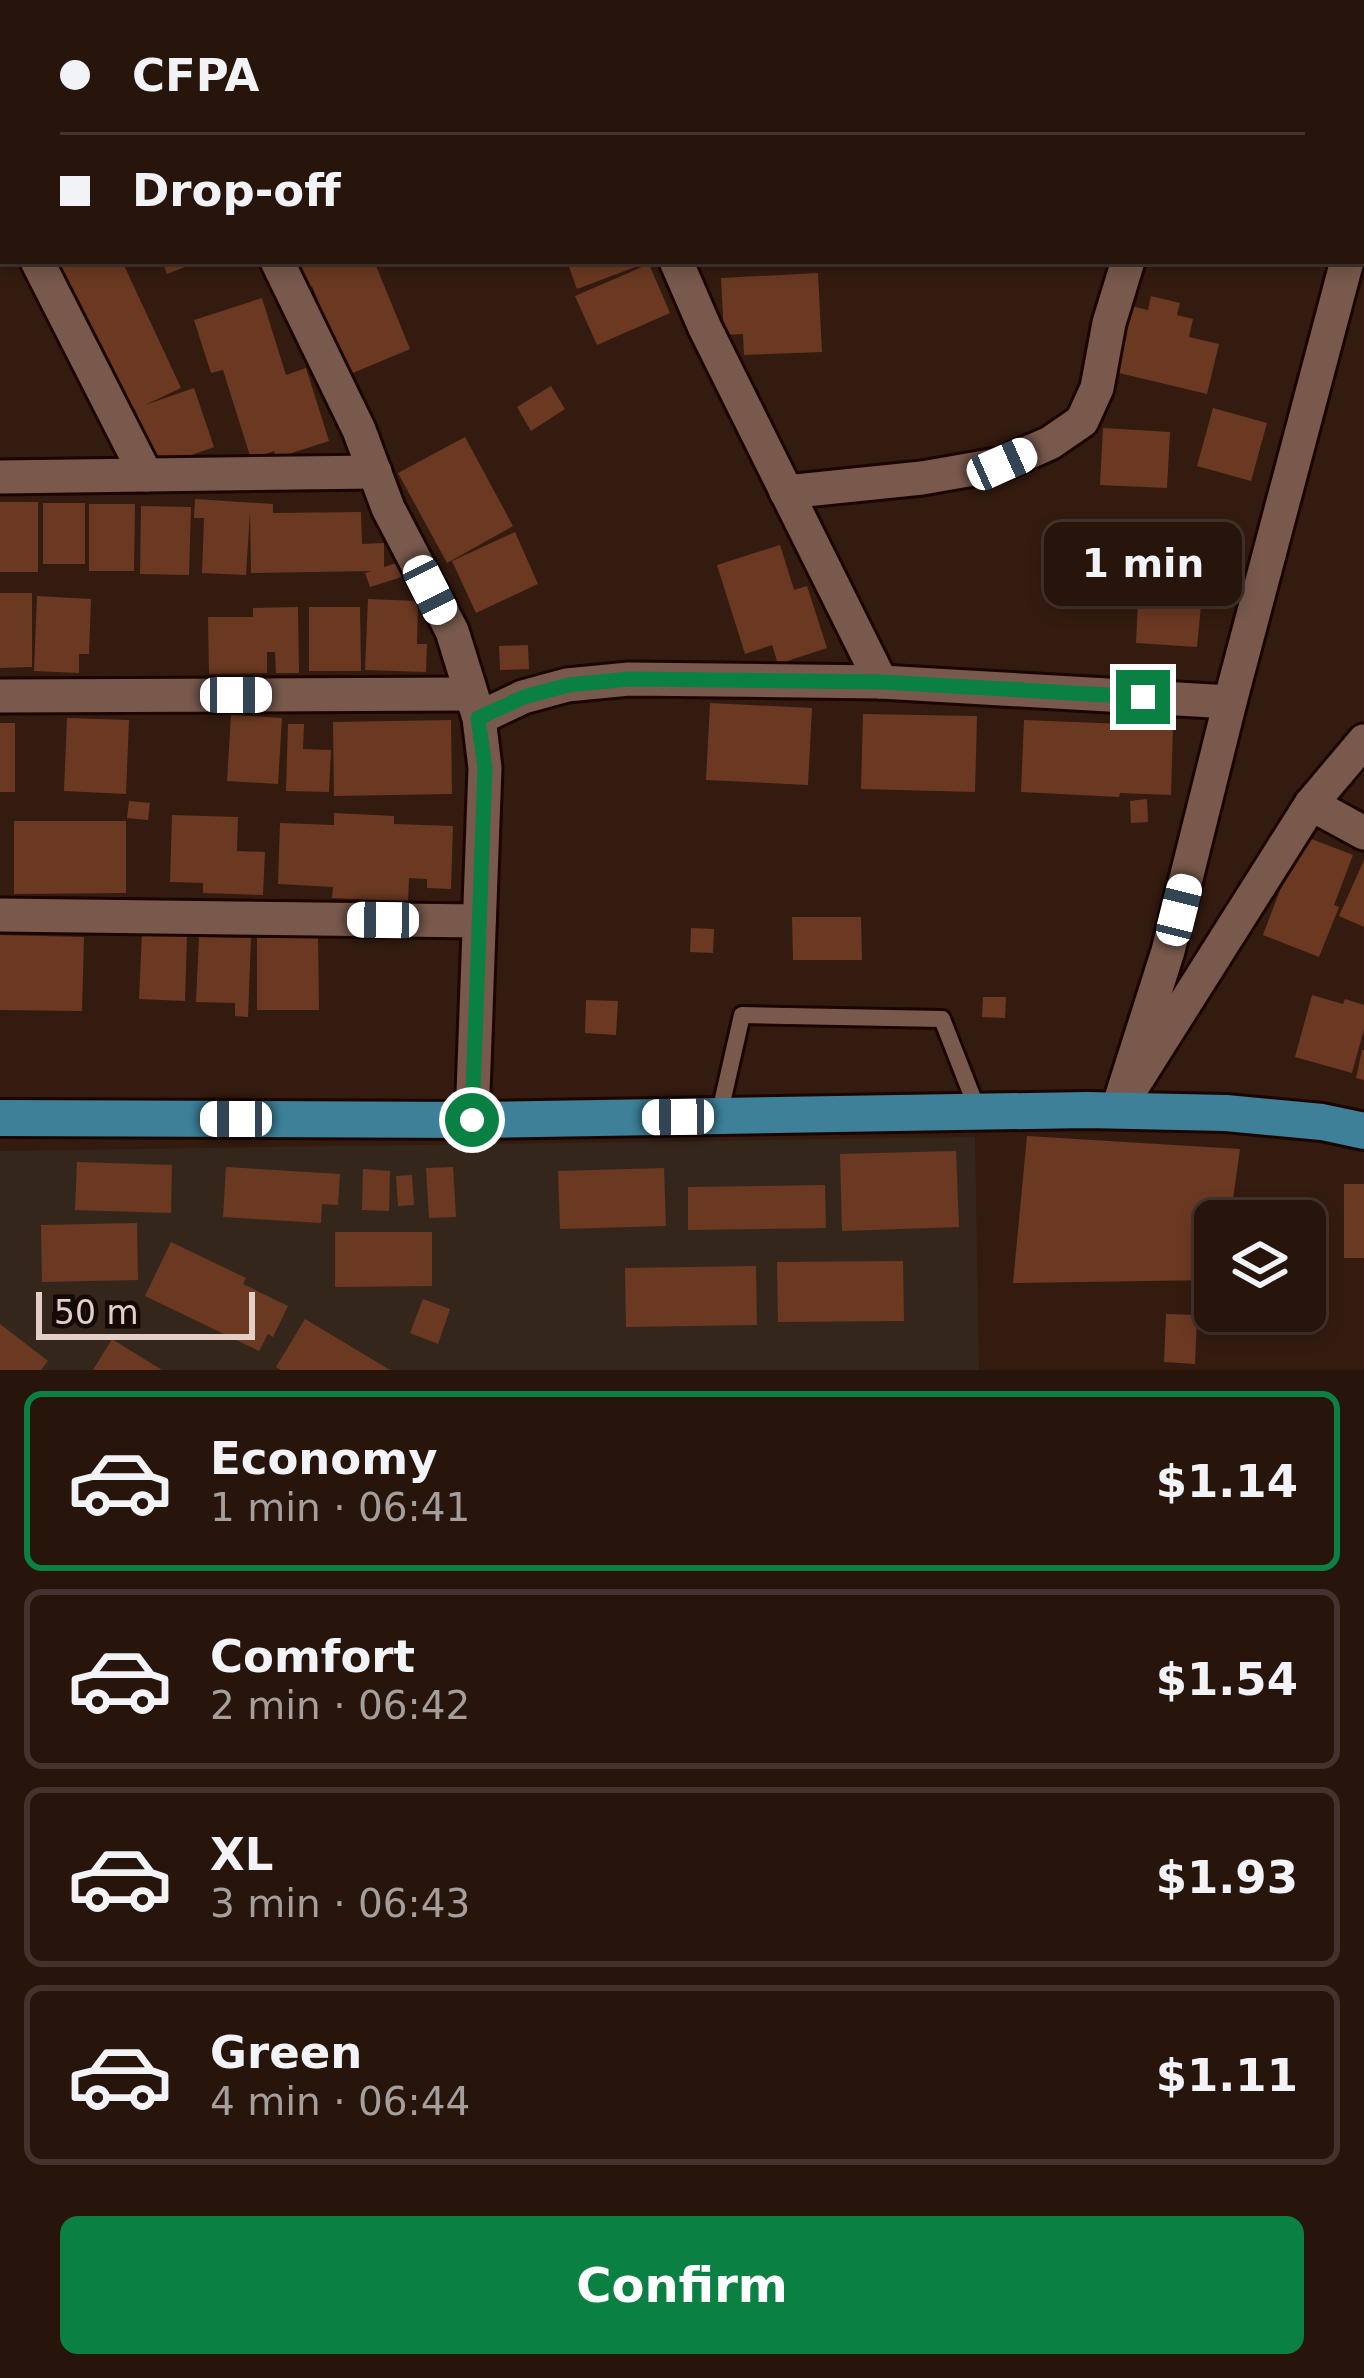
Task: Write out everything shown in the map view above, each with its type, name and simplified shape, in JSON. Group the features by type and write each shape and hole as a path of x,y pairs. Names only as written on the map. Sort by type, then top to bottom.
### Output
{"main road":[{"path":"0,1118 472,1120 1117,1111 1226,1113 1364,1131"}],"street":[{"path":"39,264 146,476"},
{"path":"278,264 359,430 388,508 452,631 475,706 485,768 472,1120"},
{"path":"677,264 881,682"},
{"path":"786,492 1002,464 1050,443 1082,421 1096,388 1126,264"},
{"path":"1117,1111 1168,951 1346,264"},
{"path":"0,477 375,472"},
{"path":"0,696 475,706 568,685 629,679 881,682 1230,702"},
{"path":"1117,1111 1310,804 1364,741"},
{"path":"1310,804 1364,833"},
{"path":"0,915 479,921"}],"lane":[{"path":"719,1116 742,1015 942,1019 978,1112"}],"shaded area":[{"path":"975,1137 979,1370 0,1370 0,1151"}],"building":[{"path":"50,264 123,264 181,388 145,405 194,388 214,447 156,468 135,409 121,416"},
{"path":"163,264 192,264 167,274"},
{"path":"295,264 375,264 410,349 348,375 312,286 305,288"},
{"path":"568,264 643,264 577,289"},
{"path":"649,264 670,313 597,345 575,296"},
{"path":"818,273 822,352 744,355 743,334 724,335 721,278"},
{"path":"1151,296 1180,303 1177,315 1193,319 1189,337 1219,344 1207,394 1115,372 1131,306 1148,310"},
{"path":"262,298 286,375 306,368 329,441 276,458 274,451 251,459 223,370 211,373 194,320"},
{"path":"551,386 565,409 531,431 517,407"},
{"path":"1213,408 1267,423 1251,481 1197,466"},
{"path":"1103,428 1170,432 1167,488 1100,485"},
{"path":"465,437 513,526 447,563 398,473"},
{"path":"195,499 273,504 273,513 361,512 362,544 384,543 384,567 404,561 408,575 370,587 365,573 372,571 251,573 250,512 246,575 202,573 204,518 194,518"},
{"path":"0,502 38,502 38,572 0,572"},
{"path":"43,503 85,503 85,564 43,564"},
{"path":"89,504 135,504 134,571 89,571"},
{"path":"141,506 191,507 189,575 140,574"},
{"path":"515,532 538,584 476,613 452,561"},
{"path":"780,545 794,590 807,586 827,648 778,664 772,645 745,654 717,565"},
{"path":"0,593 32,593 32,667 0,668"},
{"path":"37,596 91,599 89,654 79,654 79,673 34,671"},
{"path":"368,599 418,601 417,644 427,644 426,672 365,670"},
{"path":"1138,601 1201,605 1197,647 1136,643"},
{"path":"298,607 299,673 276,673 275,652 267,652 267,673 209,674 208,617 253,617 253,608"},
{"path":"309,607 360,607 361,671 309,671"},
{"path":"528,645 529,669 500,670 499,646"},
{"path":"710,703 812,708 808,785 706,780"},
{"path":"863,714 977,716 975,792 861,789"},
{"path":"231,715 282,718 278,784 227,781"},
{"path":"67,718 129,720 126,794 64,791"},
{"path":"451,720 452,794 334,796 333,722"},
{"path":"1024,720 1173,726 1171,795 1021,792"},
{"path":"0,723 15,723 15,792 0,792"},
{"path":"288,724 304,724 303,749 331,750 329,792 286,791"},
{"path":"1147,799 1148,822 1131,823 1130,801"},
{"path":"129,801 150,803 148,820 127,818"},
{"path":"334,813 394,816 394,824 453,826 451,889 427,888 427,879 409,878 408,901 332,898 333,887 278,884 280,823 334,825"},
{"path":"172,815 238,817 237,851 265,852 263,895 203,893 203,883 170,882"},
{"path":"14,821 126,821 126,893 14,894"},
{"path":"1301,835 1353,855 1319,957 1263,935"},
{"path":"1364,860 1364,927 1339,916"},
{"path":"792,917 861,917 862,960 793,960"},
{"path":"691,928 714,929 713,953 690,952"},
{"path":"142,933 187,935 185,1001 139,999"},
{"path":"0,935 84,937 82,1011 0,1010"},
{"path":"199,937 251,938 248,1017 235,1016 235,1003 196,1002"},
{"path":"318,937 319,1010 257,1010 257,938"},
{"path":"1312,995 1364,1005 1364,1029 1352,1073 1295,1057"},
{"path":"983,997 1006,997 1005,1018 982,1017"},
{"path":"586,1000 618,1001 616,1035 585,1033"},
{"path":"1364,1050 1364,1080 1356,1078"},
{"path":"1027,1136 1240,1149 1233,1200 1194,1200 1194,1280 1013,1283"},
{"path":"956,1151 959,1227 842,1231 840,1154"},
{"path":"77,1162 172,1165 171,1213 75,1210"},
{"path":"226,1167 340,1174 338,1205 322,1204 321,1223 223,1217"},
{"path":"453,1167 456,1217 429,1218 426,1168"},
{"path":"664,1168 666,1226 560,1229 558,1171"},
{"path":"363,1169 390,1171 389,1211 362,1210"},
{"path":"412,1175 414,1205 398,1206 396,1176"},
{"path":"1344,1184 1364,1184 1364,1258 1344,1258"},
{"path":"825,1185 826,1228 688,1230 688,1187"},
{"path":"137,1223 138,1280 42,1282 41,1225"},
{"path":"335,1232 432,1232 432,1286 335,1287"},
{"path":"171,1242 246,1278 243,1284 288,1306 273,1337 268,1334 259,1351 145,1296"},
{"path":"903,1261 904,1321 778,1322 777,1262"},
{"path":"756,1266 757,1325 626,1327 625,1268"},
{"path":"423,1299 450,1309 438,1344 410,1333"},
{"path":"1166,1314 1194,1315 1195,1364 1164,1362"},
{"path":"305,1319 390,1370 276,1367"},
{"path":"0,1324 48,1361 41,1370 0,1370"},
{"path":"112,1339 162,1370 93,1370"}],"route":[{"path":"472,1120 485,768 478,718 524,697 568,685 629,679 881,682 1143,697"}]}
